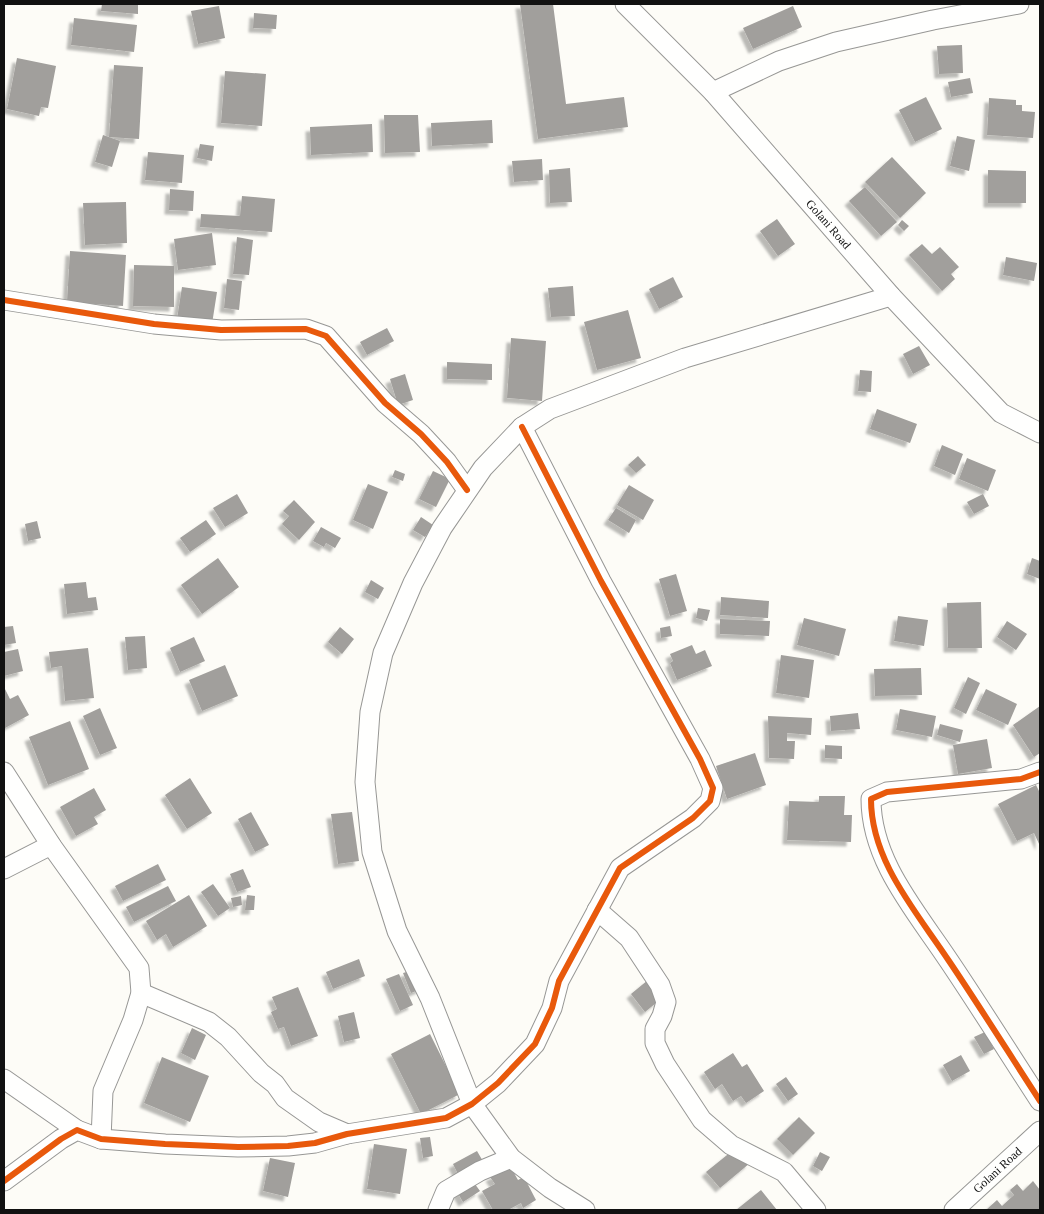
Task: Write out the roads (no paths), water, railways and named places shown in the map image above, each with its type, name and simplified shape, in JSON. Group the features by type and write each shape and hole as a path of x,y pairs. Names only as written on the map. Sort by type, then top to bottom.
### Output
{"street":[{"name":"Golani Road","path":"625,4 713,92 892,296 1002,414 1040,432"},
{"path":"713,92 779,61 836,42 933,20 1019,4"},
{"path":"4,283 4,300 154,324 221,330 306,330 326,336 385,403 421,434 447,462 467,490"},
{"path":"585,1210 550,1188 511,1158 472,1104 430,998 397,930 372,852 365,782 370,712 383,653 417,575 442,528 483,468 522,427 550,409 685,358 892,296"},
{"path":"4,1078 77,1130 102,1139 238,1147 315,1143 347,1134 446,1118 472,1104 498,1083 535,1044 552,1008 559,981 620,868 693,818 710,801 713,788 700,758 601,580 522,427"},
{"path":"4,772 51,845 139,968 141,993 133,1020 103,1091 102,1139"},
{"path":"1040,772 1021,779 887,792 871,799 871,820 878,845 906,899 1040,1101"},
{"path":"4,869 51,845"},
{"path":"597,910 629,938 660,985 666,1002 662,1016 655,1029 655,1043 665,1064 702,1120 731,1145 784,1172 816,1210"},
{"path":"141,993 209,1022 228,1037 261,1073 275,1084 285,1098 319,1122 347,1134"},
{"path":"4,1181 61,1139 77,1130"},
{"name":"Golani Road","path":"954,1210 1040,1131"},
{"path":"438,1210 446,1191 480,1171 511,1158"}]}
